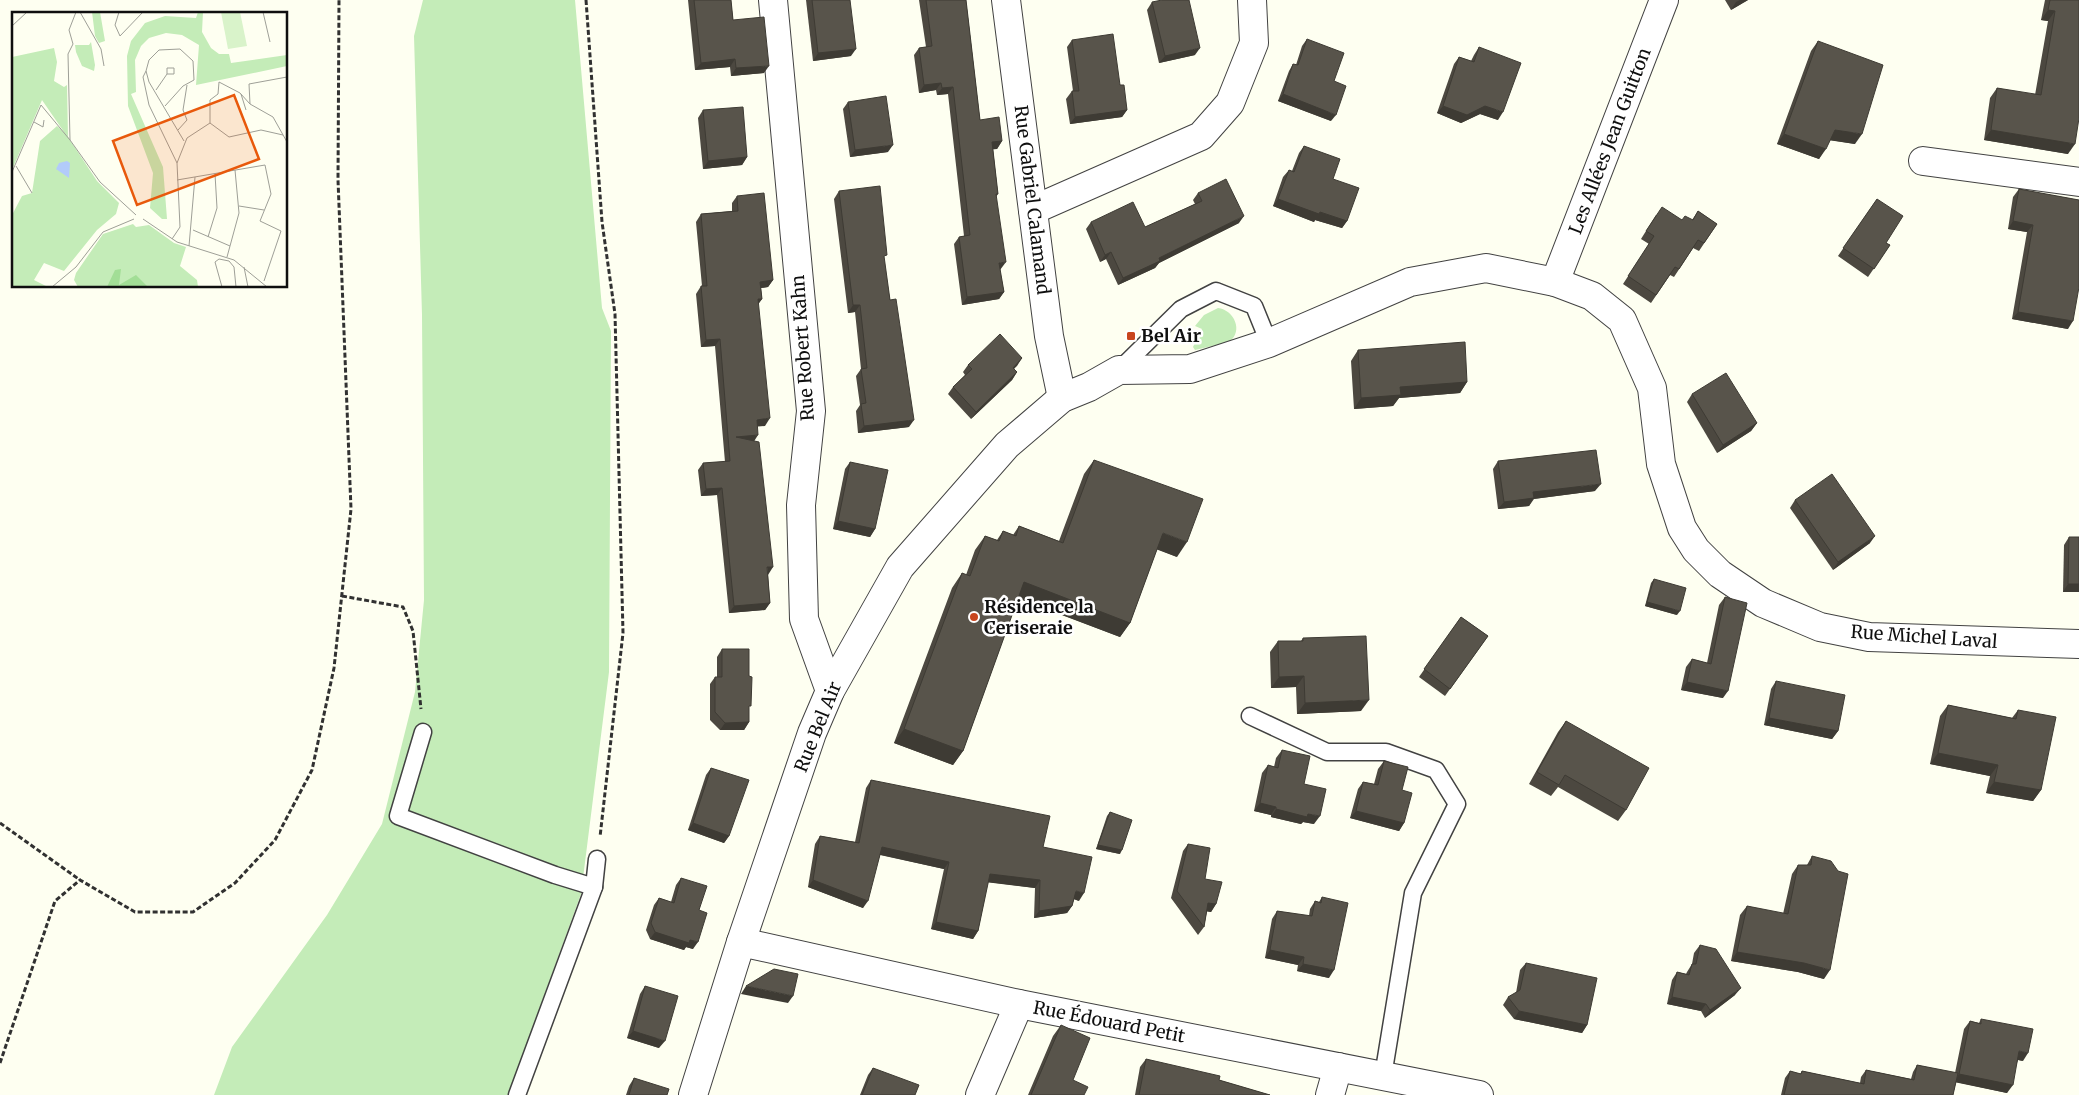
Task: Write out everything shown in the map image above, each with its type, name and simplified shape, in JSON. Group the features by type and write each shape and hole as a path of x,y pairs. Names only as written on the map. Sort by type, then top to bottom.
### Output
{"street":[{"name":"Rue Robert Kahn","path":"773,0 811,411 801,505 804,619 830,691"},
{"name":"Rue Gabriel Calamand","path":"1006,0 1049,336 1062,398"},
{"path":"1033,210 1201,136 1230,102 1254,43 1252,0"},
{"name":"Les Allées Jean Guitton","path":"1555,282 1664,0"},
{"path":"1923,161 2079,182"},
{"name":"Rue Michel Laval","path":"1042,416 1062,398 1089,387 1119,370 1190,369 1269,343 1410,282 1486,268 1555,282 1592,296 1622,320 1652,388 1661,464 1682,528 1696,550 1720,574 1763,603 1820,627 1869,637 2079,644"},
{"name":"Rue Bel Air","path":"693,1095 741,942 812,732 830,691 900,567 1007,445 1042,416"},
{"name":"Rue Édouard Petit","path":"741,942 1019,1004 1479,1095"},
{"path":"980,1095 1019,1004"},
{"path":"1330,1095 1338,1067"}],"lane":[{"name":"Rue Michel Laval","path":"1119,370 1181,309 1216,291 1254,306 1269,343"},
{"path":"1250,716 1328,752 1386,752 1436,770 1457,804 1413,893 1382,1076"},
{"path":"423,732 398,816 555,875 594,887"},
{"path":"517,1095 594,887 597,859"}],"path":[{"path":"0,823 80,880 135,912 193,912 235,884 276,840 312,770 334,668 351,509 338,180 339,0"},
{"path":"586,0 602,222 615,314 623,633 597,859"},
{"path":"342,596 403,607 413,631 423,732"},
{"path":"0,1063 55,900 80,880"}],"green space":[{"path":"423,0 575,0 602,308 611,331 609,672 581,894 508,1095 214,1095 232,1047 327,915 382,824 415,692 424,600 422,315 414,36"},
{"path":"1218,308 1229,313 1232,317 1235,322 1236,332 1229,342 1195,350 1193,347 1202,329 1195,326 1204,315"}],"building":[{"path":"694,0 731,0 733,20 764,17 769,66 736,68 735,59 701,63"},
{"path":"812,0 850,0 856,49 818,53"},
{"path":"926,0 966,0 980,120 999,117 1002,141 992,142 998,194 996,194 1006,262 999,263 1004,292 967,297 959,237 970,235 953,87 942,88 941,83 924,85 919,48 932,46"},
{"path":"1189,0 1200,48 1165,56 1152,2"},
{"path":"2050,0 2079,0 2079,118 2075,144 1991,130 1997,88 2041,95 2055,11 2048,10"},
{"path":"1113,34 1120,85 1124,85 1127,110 1075,117 1072,91 1079,91 1072,40"},
{"path":"1307,39 1344,53 1334,81 1346,86 1336,115 1283,94 1293,64 1298,65"},
{"path":"1818,41 1883,65 1862,134 1835,130 1826,149 1784,134"},
{"path":"1479,47 1521,63 1503,112 1485,106 1467,115 1443,106 1459,57 1474,62"},
{"path":"886,96 893,145 855,150 848,102"},
{"path":"743,107 747,157 708,161 703,110"},
{"path":"1304,146 1340,159 1333,179 1359,188 1347,221 1320,212 1319,214 1278,199 1289,170 1294,172"},
{"path":"1226,179 1244,216 1159,258 1160,261 1123,278 1111,252 1105,255 1091,222 1133,202 1145,227 1202,201 1198,193"},
{"path":"880,186 887,255 884,256 890,300 896,299 914,420 864,426 861,404 866,403 861,369 867,368 860,305 853,305 839,191"},
{"path":"2019,189 2079,200 2079,287 2073,321 2018,312 2033,225 2013,221"},
{"path":"764,193 773,280 760,282 762,299 758,299 770,418 757,420 758,435 736,437 759,442 773,567 767,567 770,603 734,606 722,488 706,489 703,463 730,461 720,339 706,340 701,286 707,286 701,214 738,211 737,196"},
{"path":"1877,199 1903,216 1886,243 1890,245 1874,269 1843,248"},
{"path":"1662,207 1682,220 1685,216 1693,220 1698,211 1717,224 1704,243 1698,240 1679,269 1675,267 1656,295 1628,276 1654,236 1646,231"},
{"path":"1000,334 1022,358 1013,368 1017,372 976,412 953,387 972,369 968,365"},
{"path":"1465,342 1467,382 1400,387 1401,395 1361,398 1358,350"},
{"path":"1726,373 1757,423 1723,445 1692,394"},
{"path":"1596,450 1601,484 1533,492 1534,498 1504,502 1498,461"},
{"name":"Résidence la Ceriseraie","path":"1094,460 1203,499 1187,542 1163,533 1130,623 1024,582 963,751 904,729 962,573 970,576 985,536 999,541 1003,531 1016,536 1019,526 1063,543"},
{"path":"850,462 888,470 875,529 838,521"},
{"path":"1832,474 1875,536 1838,562 1795,500"},
{"path":"2069,537 2079,537 2079,584 2068,584"},
{"path":"1654,579 1686,588 1680,611 1647,602"},
{"path":"1725,597 1747,603 1728,691 1687,682 1692,659 1711,664"},
{"path":"1461,617 1488,636 1450,689 1424,669"},
{"path":"1366,636 1369,700 1305,703 1304,676 1279,677 1278,641 1303,641 1303,638"},
{"path":"722,649 749,649 749,676 752,677 749,722 725,723 715,712 715,677 722,677"},
{"path":"1776,681 1845,695 1838,731 1769,718"},
{"path":"1948,705 2016,719 2018,710 2056,717 2041,790 1994,782 1998,765 1938,753"},
{"path":"1566,721 1649,768 1626,810 1565,775 1559,785 1537,772"},
{"path":"1282,750 1310,756 1304,784 1326,789 1320,816 1308,814 1307,817 1260,803 1268,765 1278,768"},
{"path":"1384,761 1408,767 1402,790 1412,793 1404,823 1356,811 1363,782 1378,785"},
{"path":"711,768 749,780 729,836 693,823"},
{"path":"871,780 1050,816 1043,847 1092,857 1084,893 1076,891 1072,906 1039,911 1040,880 990,874 978,931 936,922 949,862 882,847 868,901 813,880 820,836 859,843"},
{"path":"1110,812 1132,820 1122,850 1098,845"},
{"path":"1188,844 1210,848 1205,879 1222,882 1216,904 1208,903 1204,927 1177,891"},
{"path":"1812,856 1831,861 1838,871 1848,874 1830,970 1804,963 1737,952 1747,906 1788,914 1798,865 1811,865"},
{"path":"681,878 707,886 699,910 707,913 698,942 690,940 689,943 655,932 651,923 659,898 674,903"},
{"path":"1322,897 1348,903 1334,970 1303,964 1304,957 1270,950 1277,911 1312,916 1315,901 1321,903"},
{"path":"1700,945 1716,949 1741,988 1710,1010 1706,1004 1672,997 1677,972 1689,975 1692,964 1696,964"},
{"path":"1526,963 1597,978 1587,1025 1519,1011 1508,997 1520,990"},
{"path":"774,969 798,974 793,996 746,986"},
{"path":"645,986 678,996 665,1041 633,1031"},
{"path":"1981,1019 2033,1029 2028,1053 2019,1051 2013,1085 1959,1074 1970,1021 1981,1024"},
{"path":"1061,1025 1090,1038 1073,1080 1088,1087 1084,1095 1031,1095"},
{"path":"1146,1059 1220,1076 1219,1080 1270,1095 1139,1095"},
{"path":"1917,1065 1958,1073 1953,1095 1784,1095 1790,1071 1801,1074 1802,1071 1864,1084 1866,1070 1914,1080"},
{"path":"873,1068 919,1085 915,1095 862,1095"},
{"path":"634,1078 669,1089 667,1095 629,1095"}],"place":[{"name":"Bel Air","path":"1131,336"},
{"name":"Résidence la Ceriseraie","path":"974,617"}]}
